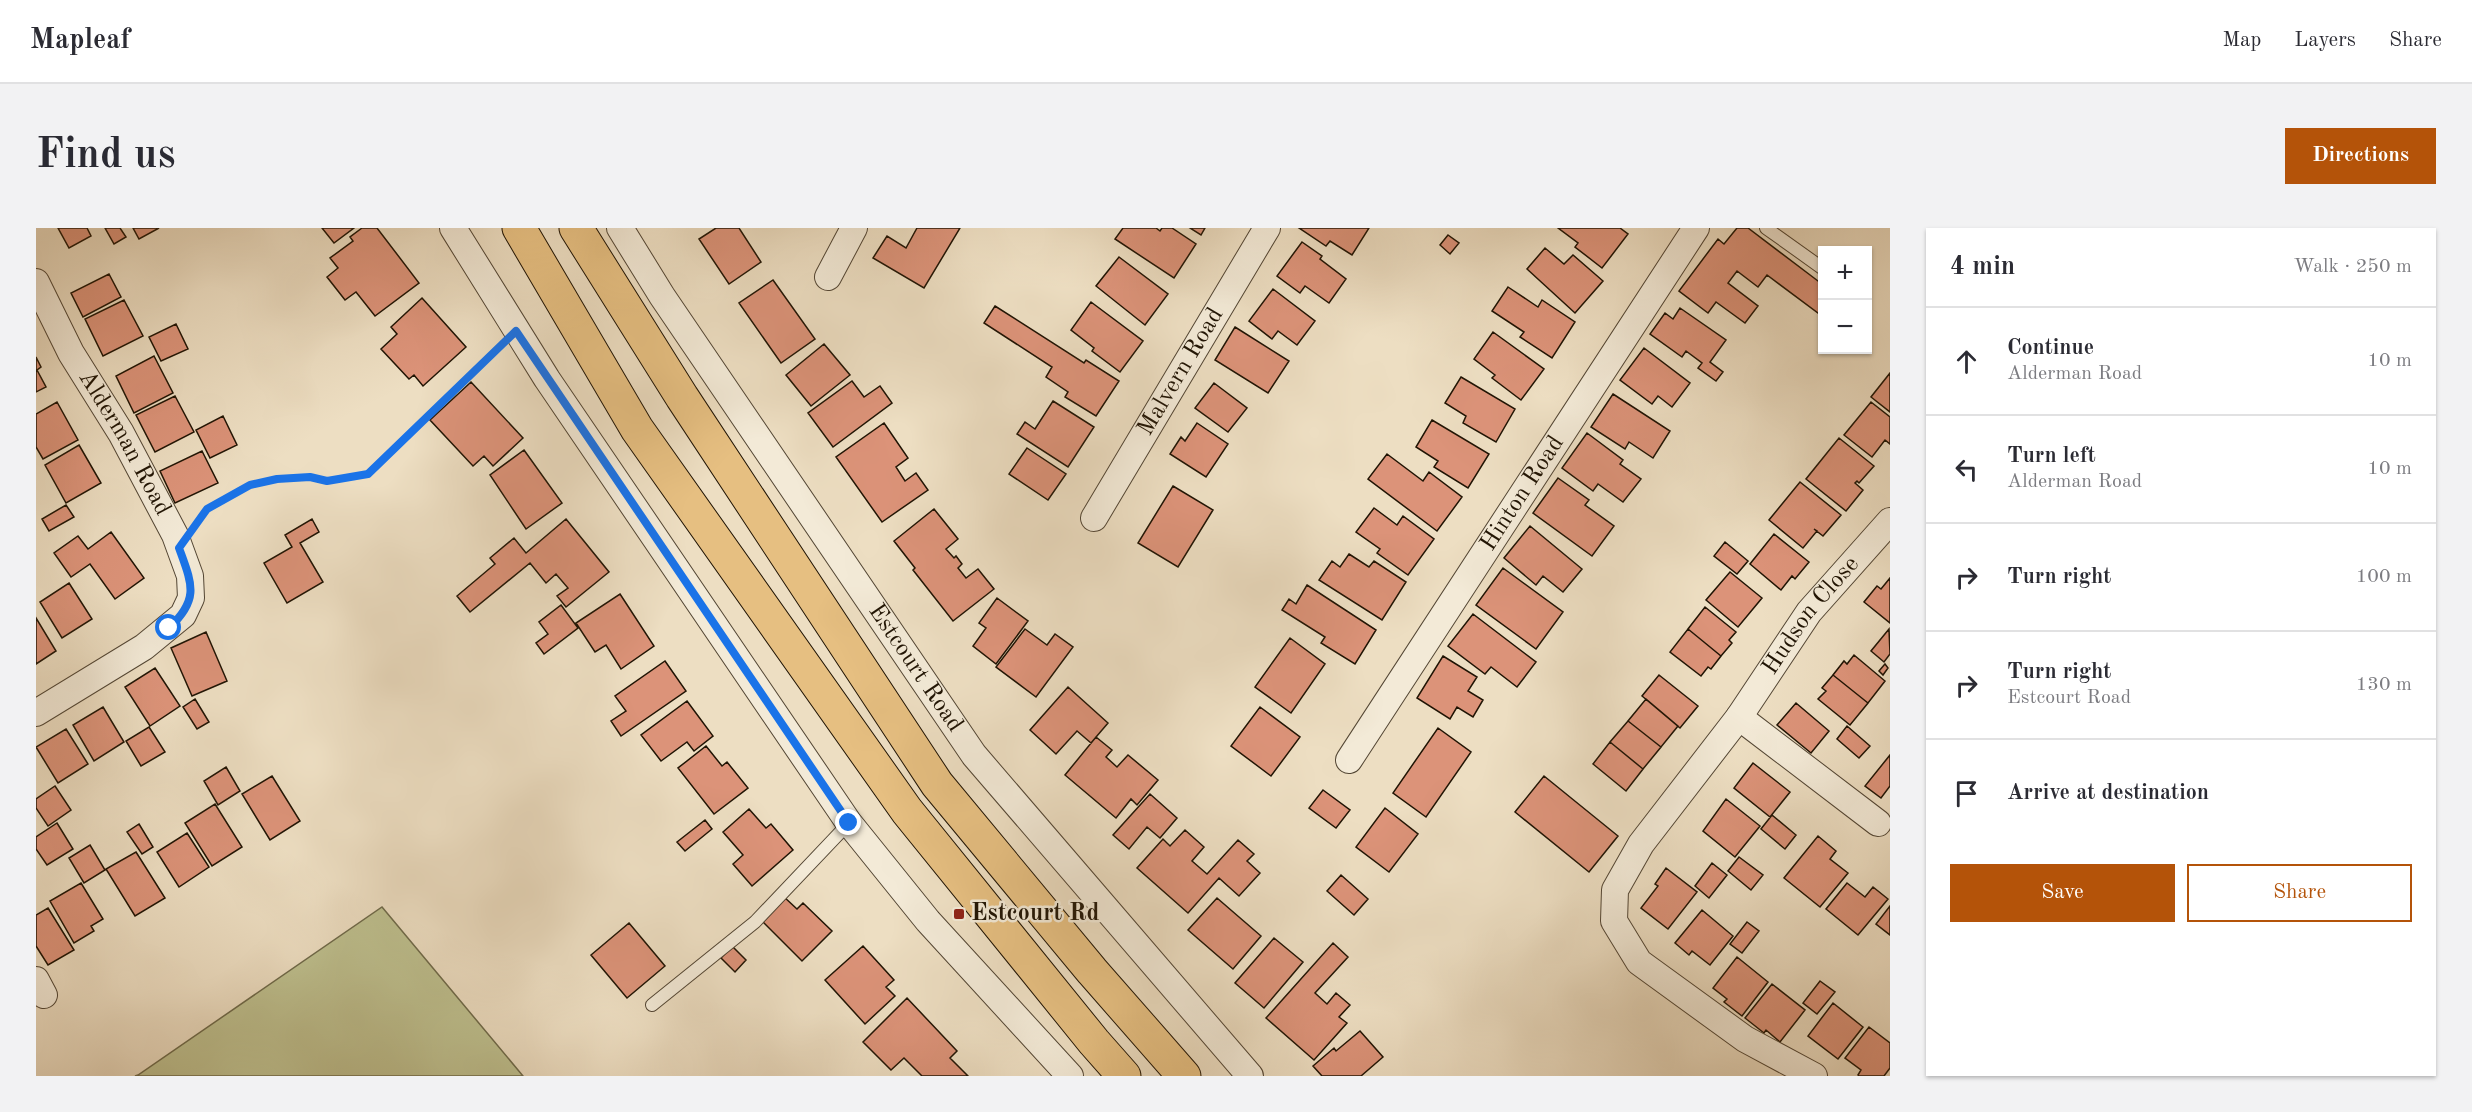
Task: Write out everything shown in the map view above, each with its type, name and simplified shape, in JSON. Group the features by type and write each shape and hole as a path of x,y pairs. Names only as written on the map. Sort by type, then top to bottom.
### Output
{"main road":[{"path":"519,228 637,429 907,812 1124,1076"},
{"name":"Estcourt Road","path":"576,228 682,397 937,784 1085,963 1184,1076"}],"street":[{"path":"453,228 516,331 849,823 928,921 1070,1076"},
{"name":"Estcourt Road","path":"620,228 662,296 974,755 1250,1076"},
{"path":"828,277 854,228"},
{"name":"Malvern Road","path":"1094,518 1268,228"},
{"name":"Hinton Road","path":"1349,760 1696,228"},
{"name":"Alderman Road","path":"36,282 71,353 121,433 175,535 190,576 191,598 183,615 144,647 36,713"},
{"name":"Hudson Close","path":"1814,1076 1745,1039 1639,962 1614,921 1615,890 1641,844 1739,717 1809,612 1890,521"},
{"path":"1739,717 1878,823"}],"lane":[{"path":"1766,228 1818,265"},
{"path":"652,1005 755,922 849,823"}],"path":[{"path":"179,548 207,509 250,485 277,479 310,477 327,481 368,474 516,331"}],"green space":[{"path":"382,907 523,1076 135,1076 138,1075"}],"building":[{"path":"58,228 87,228 91,236 69,248"},
{"path":"105,228 120,228 126,237 114,244"},
{"path":"133,228 159,228 139,239"},
{"path":"322,228 354,228 334,243"},
{"path":"362,228 377,228 419,283 375,316 356,292 345,300 327,277 338,268 330,258 353,241 350,237"},
{"path":"716,228 739,228 761,262 729,284 699,239"},
{"path":"917,228 960,228 924,288 873,258 887,236 906,248"},
{"path":"1123,228 1156,228 1160,231 1162,228 1172,228 1196,244 1174,278 1115,239"},
{"path":"1190,228 1205,228 1201,235"},
{"path":"1299,228 1369,228 1352,255 1330,241 1326,246"},
{"path":"1558,228 1620,228 1628,234 1602,268 1575,247 1578,243"},
{"path":"1737,228 1748,228 1818,281 1818,313 1767,275 1758,287 1737,271 1728,283 1758,306 1745,323 1716,302 1708,313 1679,291 1718,239 1724,244"},
{"path":"1448,235 1459,243 1450,254 1440,245"},
{"path":"1302,242 1322,256 1320,259 1346,279 1329,303 1305,286 1300,293 1277,276"},
{"path":"1545,248 1564,264 1573,255 1603,281 1575,313 1527,269"},
{"path":"1119,257 1168,294 1145,325 1096,286"},
{"path":"109,274 121,297 83,317 71,293"},
{"path":"773,280 815,339 781,363 739,303"},
{"path":"1508,287 1538,307 1542,300 1575,322 1552,358 1520,337 1524,332 1492,311"},
{"path":"1273,289 1315,321 1297,345 1278,331 1272,339 1249,321"},
{"path":"422,298 466,347 423,386 414,375 409,379 381,349 397,334 391,327"},
{"path":"124,300 143,336 103,356 85,319"},
{"path":"1091,302 1143,341 1120,372 1092,351 1094,348 1071,330"},
{"path":"995,306 1084,363 1086,360 1119,381 1096,416 1065,397 1068,392 1046,377 1052,367 984,323"},
{"path":"1680,308 1726,340 1710,362 1723,372 1716,381 1698,368 1702,363 1686,351 1682,357 1650,334 1665,313 1673,319"},
{"path":"176,324 188,349 161,361 149,337"},
{"path":"1235,327 1289,361 1268,393 1215,360"},
{"path":"1493,332 1544,369 1521,400 1492,378 1495,375 1474,359"},
{"path":"824,344 850,375 811,406 786,375"},
{"path":"1644,348 1690,383 1672,407 1658,396 1652,404 1620,380"},
{"path":"154,356 173,393 134,413 116,376"},
{"path":"36,357 41,367 37,370 46,387 36,392"},
{"path":"1890,373 1890,412 1871,397"},
{"path":"1461,377 1515,409 1496,442 1463,423 1466,416 1445,403"},
{"path":"852,381 864,397 880,386 892,403 833,447 808,413"},
{"path":"471,382 523,438 493,466 484,456 473,466 430,420"},
{"path":"1214,383 1247,408 1228,432 1195,408"},
{"path":"1613,394 1670,431 1653,458 1629,442 1625,449 1591,427"},
{"path":"175,396 194,432 155,452 136,415"},
{"path":"1053,401 1094,427 1068,467 1017,434 1025,422 1035,429"},
{"path":"57,402 78,440 43,459 36,447 36,414"},
{"path":"1871,402 1890,417 1890,444 1885,440 1872,457 1844,435"},
{"path":"223,416 237,445 210,458 196,430"},
{"path":"1432,420 1489,454 1468,488 1434,467 1438,461 1416,447"},
{"path":"884,423 908,458 896,467 905,481 916,473 928,490 882,522 836,457"},
{"path":"1197,423 1228,444 1206,477 1170,454 1181,437 1185,441"},
{"path":"1587,433 1623,460 1620,464 1641,479 1623,502 1598,484 1593,491 1562,468"},
{"path":"1839,438 1874,466 1859,483 1857,481 1855,483 1863,490 1846,511 1806,479"},
{"path":"79,445 101,483 66,503 45,465"},
{"path":"1027,448 1066,474 1048,500 1009,474"},
{"path":"524,450 562,503 526,529 490,475"},
{"path":"202,451 218,483 175,503 160,471"},
{"path":"1387,454 1423,481 1429,472 1462,497 1437,531 1368,479"},
{"path":"1558,478 1589,500 1585,505 1614,526 1592,556 1533,513"},
{"path":"1800,482 1841,515 1823,536 1817,531 1803,548 1769,520"},
{"path":"1173,486 1213,510 1178,567 1138,543"},
{"path":"66,505 74,517 49,531 42,519"},
{"path":"1374,508 1397,525 1403,516 1434,539 1408,575 1377,553 1380,549 1356,532"},
{"path":"934,509 958,539 946,549 962,564 958,568 966,578 978,569 994,589 953,621 913,570 915,568 894,541"},
{"path":"312,519 319,532 300,543 323,582 287,603 264,563 292,547 285,535"},
{"path":"566,519 609,572 566,607 557,596 568,588 556,574 546,583 530,563 470,612 457,596 495,564 490,558 514,538 526,553"},
{"path":"1530,526 1582,569 1563,592 1543,576 1536,585 1504,558"},
{"path":"111,532 144,578 115,599 90,564 71,577 54,553 78,536 88,549"},
{"path":"1774,534 1809,562 1795,579 1792,576 1781,590 1750,564"},
{"path":"1725,542 1748,561 1737,574 1714,556"},
{"path":"1349,554 1369,567 1374,561 1406,582 1382,620 1319,580 1332,561 1340,567"},
{"path":"1503,568 1563,612 1536,649 1476,605"},
{"path":"1730,572 1762,598 1738,627 1706,600"},
{"path":"1890,578 1890,623 1864,602 1877,586 1881,589"},
{"path":"69,583 92,619 62,638 40,602"},
{"path":"1307,585 1376,630 1355,664 1321,643 1325,637 1282,610 1289,599 1296,604"},
{"path":"620,594 654,646 621,669 606,645 595,652 576,623"},
{"path":"997,598 1028,621 996,664 973,646 986,628 979,623"},
{"path":"561,605 578,628 544,654 536,643 548,634 539,622"},
{"path":"1705,607 1736,632 1729,640 1732,643 1721,656 1688,629"},
{"path":"1473,614 1536,662 1517,687 1491,667 1485,674 1448,646"},
{"path":"36,618 56,651 36,664"},
{"path":"1025,629 1047,645 1055,634 1073,647 1036,697 996,667"},
{"path":"1688,629 1721,656 1711,669 1708,667 1701,676 1670,652"},
{"path":"1889,629 1890,654 1884,662 1871,651"},
{"path":"206,632 227,681 192,696 171,648"},
{"path":"1290,638 1325,664 1291,713 1255,687"},
{"path":"1854,655 1885,681 1868,703 1833,675 1844,661 1847,664"},
{"path":"1443,656 1477,677 1468,691 1483,700 1473,717 1457,707 1450,719 1417,698"},
{"path":"665,661 686,691 621,736 611,721 626,711 615,696"},
{"path":"1885,664 1888,668 1883,675 1879,671"},
{"path":"155,668 180,706 150,726 125,687"},
{"path":"1659,675 1698,706 1680,728 1642,696"},
{"path":"1833,675 1868,703 1850,725 1818,699 1826,691 1822,688"},
{"path":"1068,687 1108,723 1091,743 1077,731 1056,754 1030,730"},
{"path":"195,699 209,722 197,729 183,707"},
{"path":"1646,699 1678,726 1661,747 1628,721"},
{"path":"687,701 713,736 694,751 687,742 661,761 641,735"},
{"path":"1796,703 1829,731 1811,753 1777,725"},
{"path":"103,707 124,742 94,761 73,725"},
{"path":"1260,707 1300,737 1271,776 1231,746"},
{"path":"1628,721 1661,747 1643,769 1610,742"},
{"path":"1847,726 1870,746 1859,758 1837,739"},
{"path":"149,727 165,752 141,766 126,741"},
{"path":"1438,728 1471,752 1426,817 1393,793"},
{"path":"66,729 88,764 58,783 36,747"},
{"path":"1096,737 1112,750 1106,757 1117,767 1128,755 1158,780 1137,805 1131,799 1116,818 1065,775"},
{"path":"1610,742 1643,769 1626,791 1593,764"},
{"path":"706,746 722,766 727,762 748,788 714,814 678,768"},
{"path":"1890,755 1890,786 1881,798 1865,786"},
{"path":"1753,763 1790,792 1770,817 1734,788"},
{"path":"226,767 240,791 218,805 204,781"},
{"path":"272,776 300,821 270,840 242,794"},
{"path":"1544,776 1618,836 1589,872 1515,812"},
{"path":"55,786 71,810 48,826 36,808 36,799"},
{"path":"1323,790 1350,810 1336,828 1309,808"},
{"path":"1150,794 1177,818 1160,838 1147,827 1129,849 1113,835"},
{"path":"1726,799 1760,826 1735,857 1703,831"},
{"path":"215,804 242,847 212,866 185,823"},
{"path":"1385,808 1418,834 1389,872 1356,847"},
{"path":"749,809 766,828 771,824 793,850 752,886 733,864 743,855 723,832"},
{"path":"1772,815 1796,835 1785,849 1761,829"},
{"path":"705,820 712,829 685,851 677,842"},
{"path":"57,823 73,849 47,865 36,849 36,837"},
{"path":"139,824 153,847 142,854 127,832"},
{"path":"1185,830 1204,847 1192,861 1207,874 1238,840 1254,854 1247,861 1260,873 1239,896 1219,878 1188,913 1137,868 1163,839 1170,846"},
{"path":"187,833 209,867 179,887 157,852"},
{"path":"1818,836 1836,851 1830,859 1848,873 1820,907 1784,878"},
{"path":"90,845 105,870 84,883 69,858"},
{"path":"136,852 165,898 135,916 106,869"},
{"path":"1739,857 1763,875 1751,890 1728,871"},
{"path":"1712,863 1727,875 1709,898 1695,886"},
{"path":"1666,868 1697,892 1668,929 1641,908 1658,886 1655,884"},
{"path":"1341,875 1368,899 1354,915 1327,891"},
{"path":"81,883 103,919 91,926 94,931 74,943 50,901"},
{"path":"1847,883 1865,897 1873,887 1888,899 1858,935 1826,909"},
{"path":"783,896 797,909 803,903 832,931 802,961 760,919"},
{"path":"1217,898 1261,936 1233,969 1188,930"},
{"path":"1890,906 1890,935 1876,924"},
{"path":"48,908 74,950 48,965 36,946 36,915"},
{"path":"1702,910 1733,936 1710,965 1692,951 1689,955 1675,943"},
{"path":"1747,922 1759,931 1742,953 1730,944"},
{"path":"629,923 665,966 627,998 591,955"},
{"path":"1274,938 1303,962 1264,1008 1235,983"},
{"path":"1333,943 1348,957 1315,993 1327,1004 1336,993 1350,1005 1339,1017 1347,1023 1314,1060 1266,1018"},
{"path":"732,946 746,960 735,972 721,958"},
{"path":"863,946 894,980 886,987 895,996 865,1024 825,980"},
{"path":"1737,957 1768,982 1742,1016 1724,1002 1727,999 1713,988"},
{"path":"1820,981 1835,992 1817,1014 1803,1003"},
{"path":"1772,984 1805,1010 1780,1042 1766,1030 1764,1033 1745,1018"},
{"path":"907,998 957,1051 950,1058 968,1076 922,1076 904,1058 891,1070 863,1042"},
{"path":"1833,1003 1863,1027 1838,1059 1808,1036"},
{"path":"1869,1027 1890,1043 1890,1068 1884,1076 1859,1076 1861,1070 1845,1058"},
{"path":"1360,1031 1383,1057 1361,1076 1322,1076 1313,1066 1334,1048 1336,1051"}],"place":[{"name":"Estcourt Rd","path":"959,914"}],"route":[{"path":"169,628 183,615 191,598 190,576 179,548 207,509 250,485 277,479 310,477 327,481 368,474 516,331 849,823"}]}
